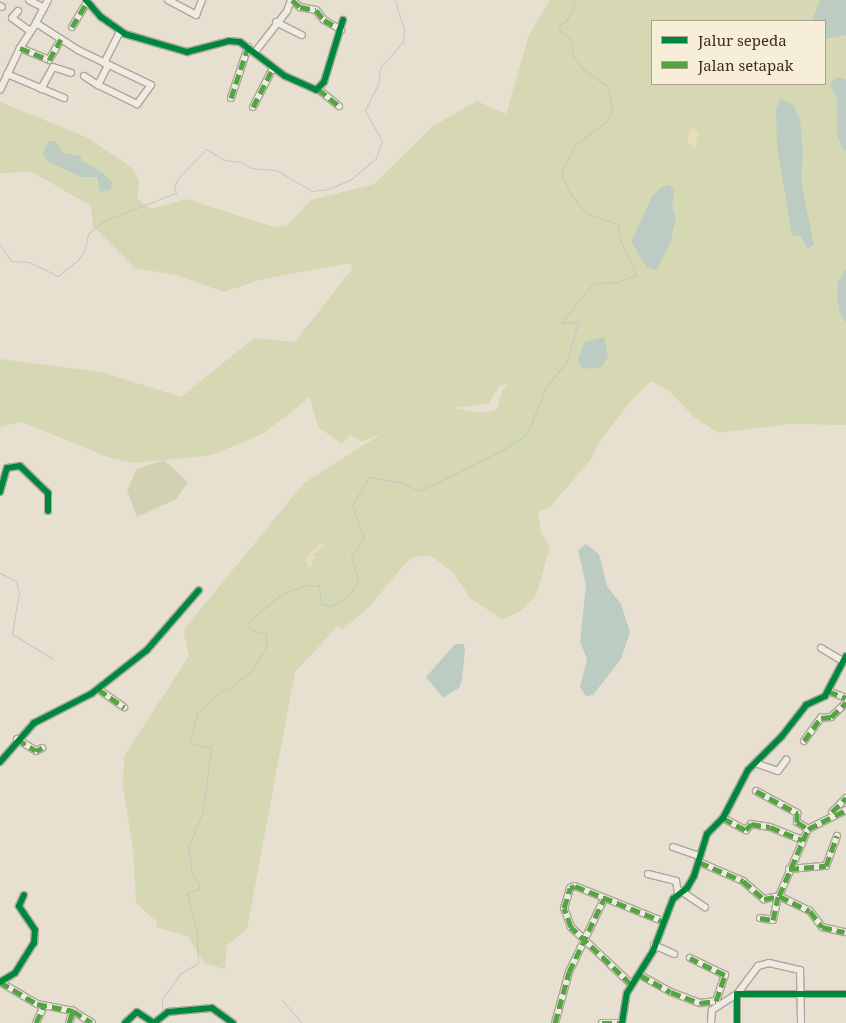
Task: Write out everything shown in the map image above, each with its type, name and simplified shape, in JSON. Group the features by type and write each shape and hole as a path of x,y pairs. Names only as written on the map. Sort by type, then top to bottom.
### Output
{"street":[{"path":"29,0 44,8"},
{"path":"0,90 20,48 48,0"},
{"path":"72,28 87,0 101,17 120,32 187,52 229,41 248,47 256,52 273,68 294,82 320,88 339,106"},
{"path":"168,0 196,14 202,0"},
{"path":"256,52 276,22 285,15 292,0 300,7 316,10 324,20 341,30"},
{"path":"18,11 12,18 30,31"},
{"path":"320,88 343,20"},
{"path":"276,22 302,35"},
{"path":"36,23 106,64 150,85 137,104 84,76"},
{"path":"98,85 120,32"},
{"path":"20,48 49,60 61,39"},
{"path":"231,98 248,47"},
{"path":"41,89 52,67 71,73"},
{"path":"253,107 273,68"},
{"path":"7,74 64,98"},
{"path":"0,492 7,468 20,466 48,493 48,511"},
{"path":"0,762 17,739 34,723 98,689 147,650 199,590"},
{"path":"602,1023 622,1023 631,984 640,975 654,945 662,921 680,892 687,888 707,834 723,818 744,777 806,705 821,699 828,691 844,658 821,648"},
{"path":"98,689 124,707"},
{"path":"828,691 846,698"},
{"path":"804,741 821,718 831,717 846,703"},
{"path":"17,739 36,751 42,748"},
{"path":"756,763 778,771 786,760"},
{"path":"756,791 797,813 797,822 808,829"},
{"path":"832,812 846,798"},
{"path":"760,918 772,920 778,896 808,829 846,810"},
{"path":"723,818 746,830 751,824 770,827 802,840"},
{"path":"789,869 826,866 836,836"},
{"path":"673,847 744,881 764,899 778,896 810,911 822,927 844,932"},
{"path":"648,874 676,881 680,892"},
{"path":"631,984 584,942 565,919 564,908 570,888 575,886 662,921"},
{"path":"680,892 705,907"},
{"path":"24,895 19,908 35,930 34,943 18,969 0,982 16,994 44,1006 73,1011 92,1023"},
{"path":"554,1023 569,972 604,899"},
{"path":"654,945 674,954"},
{"path":"640,975 671,992 700,1003 714,1001 725,976 690,958"},
{"path":"710,1023 712,1010 737,994 758,966 769,963 800,969 801,1023"},
{"path":"737,994 846,994"},
{"path":"737,994 737,1023"},
{"path":"36,1023 44,1006"},
{"path":"124,1023 136,1012 146,1016 152,1022 168,1012 212,1008 233,1023"},
{"path":"69,1023 73,1011"}],"green space":[{"path":"550,0 846,0 846,425 791,424 718,433 695,418 669,391 651,381 630,402 600,441 591,459 549,508 538,512 541,533 550,547 536,596 519,612 502,619 471,599 452,571 429,555 410,558 369,607 342,630 338,626 295,672 247,929 227,945 225,969 204,963 188,936 156,927 157,922 136,903 133,849 123,787 124,756 189,656 184,634 186,627 304,483 384,432 362,442 350,435 342,444 318,427 310,397 264,433 212,455 134,463 110,458 22,422 0,427 0,359 102,372 181,397 254,338 295,342 352,269 351,263 263,279 224,292 176,275 135,268 93,226 91,206 32,172 0,173 0,102 86,137 131,167 139,180 137,198 151,209 186,199 274,227 287,226 311,200 374,184 433,126 477,101 506,114 529,35","holes":["508,384 502,391 497,409 483,413 455,408 489,403 500,385"]},
{"path":"164,460 188,482 176,499 137,517 127,490 137,469"}],"sand":[{"path":"693,128 699,132 695,148 688,142 689,129"},
{"path":"322,542 324,547 313,554 317,558 311,559 313,565 309,568 305,558"}],"shaded area":[{"path":"820,0 846,0 846,35 826,39 826,20 812,20"},
{"path":"837,77 846,80 846,150 843,150 837,134 837,98 830,84"},
{"path":"781,99 794,106 800,120 803,151 801,182 814,245 808,249 800,236 792,235 777,146 776,108"},
{"path":"48,141 55,141 63,153 80,156 82,161 102,172 112,182 111,189 100,192 97,177 81,177 47,161 43,154"},
{"path":"669,185 675,190 672,206 676,219 670,244 656,270 647,267 631,242 652,197 660,188"},
{"path":"846,269 846,322 840,314 837,295 838,281"},
{"path":"604,337 608,356 602,367 582,369 578,360 584,342"},
{"path":"586,544 599,554 607,586 621,604 630,632 621,659 593,695 586,696 580,687 587,659 580,642 586,585 578,550"},
{"path":"455,644 463,644 465,648 462,680 459,688 443,698 426,677"}],"waterway":[{"path":"0,245 11,261 29,262 58,276 78,260 85,249 88,234 103,221 176,193 174,186 179,177 206,149 224,160 242,162 251,168 276,170 312,191 328,189 350,180 376,158 382,141 365,110 378,85 380,68 403,42 404,30 395,0"},
{"path":"158,1016 162,1011 162,999 181,973 198,963 197,932 187,893 199,889 198,882 192,874 188,847 203,811 211,748 190,743 197,713 221,691 233,686 252,670 267,645 266,634 250,629 247,623 279,596 304,585 319,586 321,604 330,606 342,600 352,591 358,579 351,556 364,539 352,505 369,477 403,483 419,491 503,450 527,434 546,387 567,361 578,322 561,323 593,283 618,282 636,275 621,242 618,224 586,213 572,196 561,173 575,145 608,120 612,110 608,87 582,68 573,56 570,38 560,31 559,26 567,20 576,0"},
{"path":"0,573 16,581 19,592 12,634 52,658"},
{"path":"282,1000 302,1023"}],"marked path":[{"path":"72,27 88,0"},
{"path":"292,0 300,7 316,10 324,20 341,30"},
{"path":"20,48 49,60 61,39"},
{"path":"231,98 248,47"},
{"path":"253,107 273,68"},
{"path":"318,89 339,106"},
{"path":"98,689 124,707"},
{"path":"828,691 846,698"},
{"path":"804,741 821,718 831,717 846,703"},
{"path":"17,739 36,751 42,748"},
{"path":"756,791 797,813 797,822 808,829"},
{"path":"832,812 846,798"},
{"path":"779,896 808,829 846,810"},
{"path":"723,818 746,830 751,824 770,827 802,840"},
{"path":"789,869 826,866 837,836"},
{"path":"699,862 743,881 764,899 779,896 810,911 822,927 844,932"},
{"path":"631,984 571,927 564,908 570,888 575,886 662,921"},
{"path":"760,918 773,920 778,897"},
{"path":"555,1023 569,972 604,899"},
{"path":"640,975 671,992 700,1003 716,1001 725,975 690,958"},
{"path":"0,982 37,1004 73,1011 92,1023"},
{"path":"36,1023 44,1006"},
{"path":"69,1023 73,1011"},
{"path":"602,1023 622,1023"}],"cycle path":[{"path":"86,0 101,17 125,34 187,52 229,41 240,42 285,76 316,90 324,82 343,20"},
{"path":"0,492 7,468 20,466 48,493 48,511"},
{"path":"0,762 34,723 91,694 147,650 199,590"},
{"path":"622,1023 627,993 653,951 673,899 687,888 694,876 707,834 723,818 748,770 782,736 806,705 825,696 846,656"},
{"path":"0,982 15,973 34,943 35,930 19,906 24,895"},
{"path":"737,1023 737,994 846,994"},
{"path":"125,1023 137,1012 154,1023 168,1012 212,1008 233,1023"}]}
